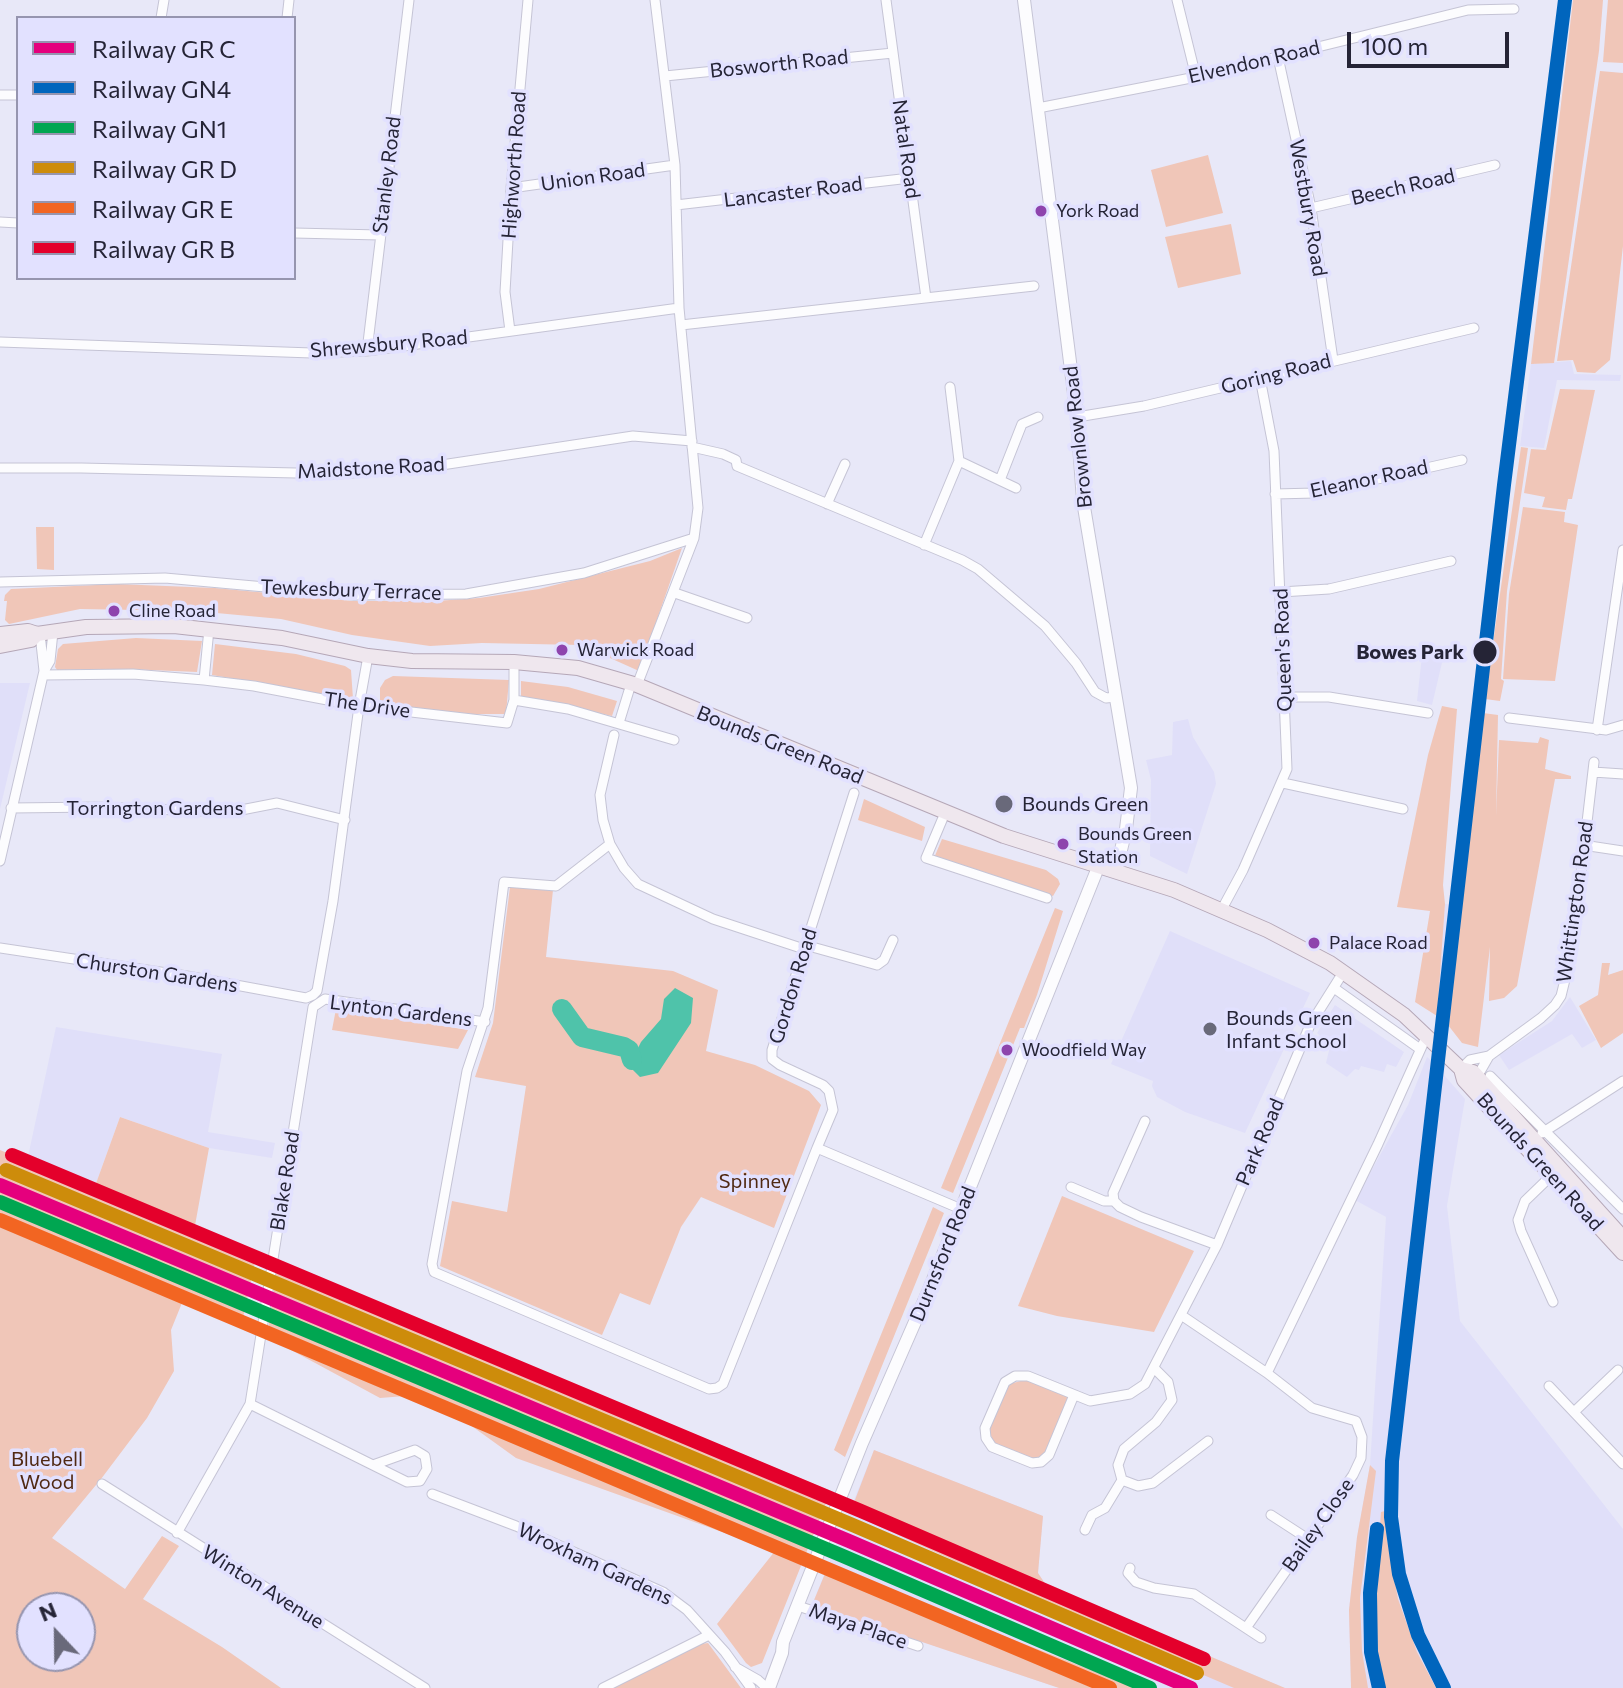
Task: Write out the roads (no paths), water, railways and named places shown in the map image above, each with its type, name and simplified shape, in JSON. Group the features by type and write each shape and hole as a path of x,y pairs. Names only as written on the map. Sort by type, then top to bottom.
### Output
{"main road":[{"name":"Brownlow Road","path":"1024,0 1077,417 1083,501 1131,799 1116,871"},
{"name":"Bounds Green Road","path":"0,634 133,626 209,629 282,638 368,656 412,661 514,662 578,668 634,684 1004,836 1174,890 1222,909 1344,971 1388,1002 1423,1038 1458,1066 1483,1076 1623,1253"},
{"name":"Bounds Green Road","path":"0,646 31,640 43,633"},
{"name":"Durnsford Road","path":"762,1687 928,1292 1099,865"},
{"name":"Bounds Green Road","path":"1458,1066 1464,1080 1535,1139"},
{"name":"Bounds Green Road","path":"1556,1172 1623,1238"}],"street":[{"name":"Stanley Road","path":"367,351 409,0"},
{"name":"Highworth Road","path":"510,331 505,292 528,0"},
{"path":"619,723 675,593 694,538 697,519 679,308 675,165 655,0"},
{"name":"Natal Road","path":"886,0 926,298"},
{"path":"1177,0 1196,77"},
{"name":"Elvendon Road","path":"1038,108 1196,77 1468,10 1514,9"},
{"name":"Bosworth Road","path":"665,76 893,53"},
{"name":"Westbury Road","path":"1278,57 1311,208 1333,360"},
{"name":"Union Road","path":"511,188 675,165"},
{"name":"Beech Road","path":"1311,208 1495,165"},
{"name":"Lancaster Road","path":"676,205 910,178"},
{"path":"296,233 380,235"},
{"path":"681,325 1034,286"},
{"name":"Shrewsbury Road","path":"0,342 312,353 367,351 679,308"},
{"name":"Goring Road","path":"1077,417 1144,406 1474,328"},
{"name":"Queen's Road","path":"1222,909 1241,874 1287,769 1274,451 1260,378"},
{"path":"924,545 938,505 959,461 950,387"},
{"path":"1000,480 1022,424 1038,417"},
{"name":"Maidstone Road","path":"0,468 339,474 435,466 633,436 692,444 723,454 736,460 737,466 827,504"},
{"name":"Eleanor Road","path":"1275,494 1315,493 1462,460"},
{"path":"959,461 1016,488"},
{"path":"845,464 827,504 962,560 998,584 1045,626 1095,692 1106,698 1116,697"},
{"name":"Tewkesbury Terrace","path":"0,582 165,578 354,595 466,594 607,567 694,538"},
{"path":"1597,730 1623,551"},
{"path":"1281,592 1329,589 1451,561"},
{"path":"675,593 747,618"},
{"path":"204,680 209,629"},
{"path":"0,861 44,673 50,661 43,633"},
{"name":"Blake Road","path":"177,1533 250,1404 345,820 368,656"},
{"path":"514,662 514,700 568,709 674,740"},
{"name":"The Drive","path":"44,673 133,674 204,680 359,706 507,723 514,700"},
{"path":"1286,697 1329,697 1428,713"},
{"path":"1509,718 1597,730 1623,725"},
{"path":"614,735 600,795 603,820 610,844 638,884 713,919 877,965 884,960 893,940"},
{"name":"Whittington Road","path":"1458,1066 1489,1056 1541,1018 1561,996 1572,951 1593,767 1623,774"},
{"path":"1283,783 1403,809"},
{"name":"Gordon Road","path":"817,1148 833,1110 829,1091 772,1059 772,1050 854,793"},
{"name":"Torrington Gardens","path":"11,808 98,807 231,812 277,803 345,820"},
{"path":"945,813 926,858 1047,898"},
{"path":"610,844 556,886 504,882 485,1022 467,1071 432,1264 434,1272 709,1389 723,1384 817,1148 961,1209"},
{"path":"1583,845 1623,851"},
{"name":"Churston Gardens","path":"0,948 315,999"},
{"name":"Park Road","path":"1155,1369 1217,1245 1310,1025 1344,971"},
{"path":"1181,1315 1267,1373 1400,1097 1423,1038 1375,1019 1334,988"},
{"name":"Lynton Gardens","path":"315,999 485,1022"},
{"path":"1375,1019 1388,1002"},
{"name":"Whittington Road","path":"1483,1076 1489,1056"},
{"path":"1623,1081 1535,1139 1623,1209"},
{"path":"1145,1121 1113,1193 1114,1201 1141,1217 1217,1245"},
{"path":"1553,1302 1518,1220 1525,1201 1556,1172"},
{"path":"1071,1187 1104,1201 1114,1201"},
{"path":"1074,1395 1049,1455 1041,1462 1032,1463 992,1447 986,1438 985,1428 1005,1382 1015,1376 1028,1376 1090,1401 1130,1394 1145,1384 1155,1369 1168,1382 1172,1400 1156,1422 1124,1449 1118,1465 1122,1480 1105,1508 1092,1515 1085,1530"},
{"path":"1574,1412 1618,1370"},
{"name":"Bailey Close","path":"1246,1628 1353,1475 1361,1458 1362,1437 1356,1421 1312,1408 1267,1373"},
{"path":"1549,1386 1623,1464"},
{"path":"250,1404 407,1482 420,1481 427,1469 425,1456 415,1450 373,1465"},
{"path":"1122,1480 1138,1486 1153,1483 1208,1441"},
{"name":"Winton Avenue","path":"102,1484 425,1688"},
{"name":"Wroxham Gardens","path":"432,1494 516,1526 663,1592 687,1610 735,1667 762,1687"},
{"path":"1271,1515 1308,1539"},
{"path":"1130,1568 1128,1573 1136,1582 1194,1594 1261,1638"},
{"name":"Maya Place","path":"798,1606 918,1646"},
{"path":"603,1688 709,1635"}],"waterway":[{"path":"562,1009 582,1037 624,1047 629,1050 632,1060"}],"rail line":[{"name":"GN4","path":"1444,1688 1418,1635 1399,1574 1391,1517 1392,1461 1504,485 1565,0"},
{"name":"GN1","path":"0,1202 1150,1688"},
{"name":"GN4","path":"1377,1529 1370,1593 1371,1652 1379,1688"}],"place":[{"name":"York Road","path":"1041,211"},
{"name":"Cline Road","path":"114,611"},
{"name":"Warwick Road","path":"562,650"},
{"name":"Bowes Park","path":"1485,652"},
{"name":"Bounds Green","path":"1004,804"},
{"name":"Bounds Green Station","path":"1063,844"},
{"name":"Palace Road","path":"1314,943"},
{"name":"Bounds Green Infant School","path":"1210,1029"},
{"name":"Woodfield Way","path":"1007,1050"}],"park label":[{"name":"Spinney","path":"755,1181"},
{"name":"Bluebell Wood","path":"47,1470"}]}
